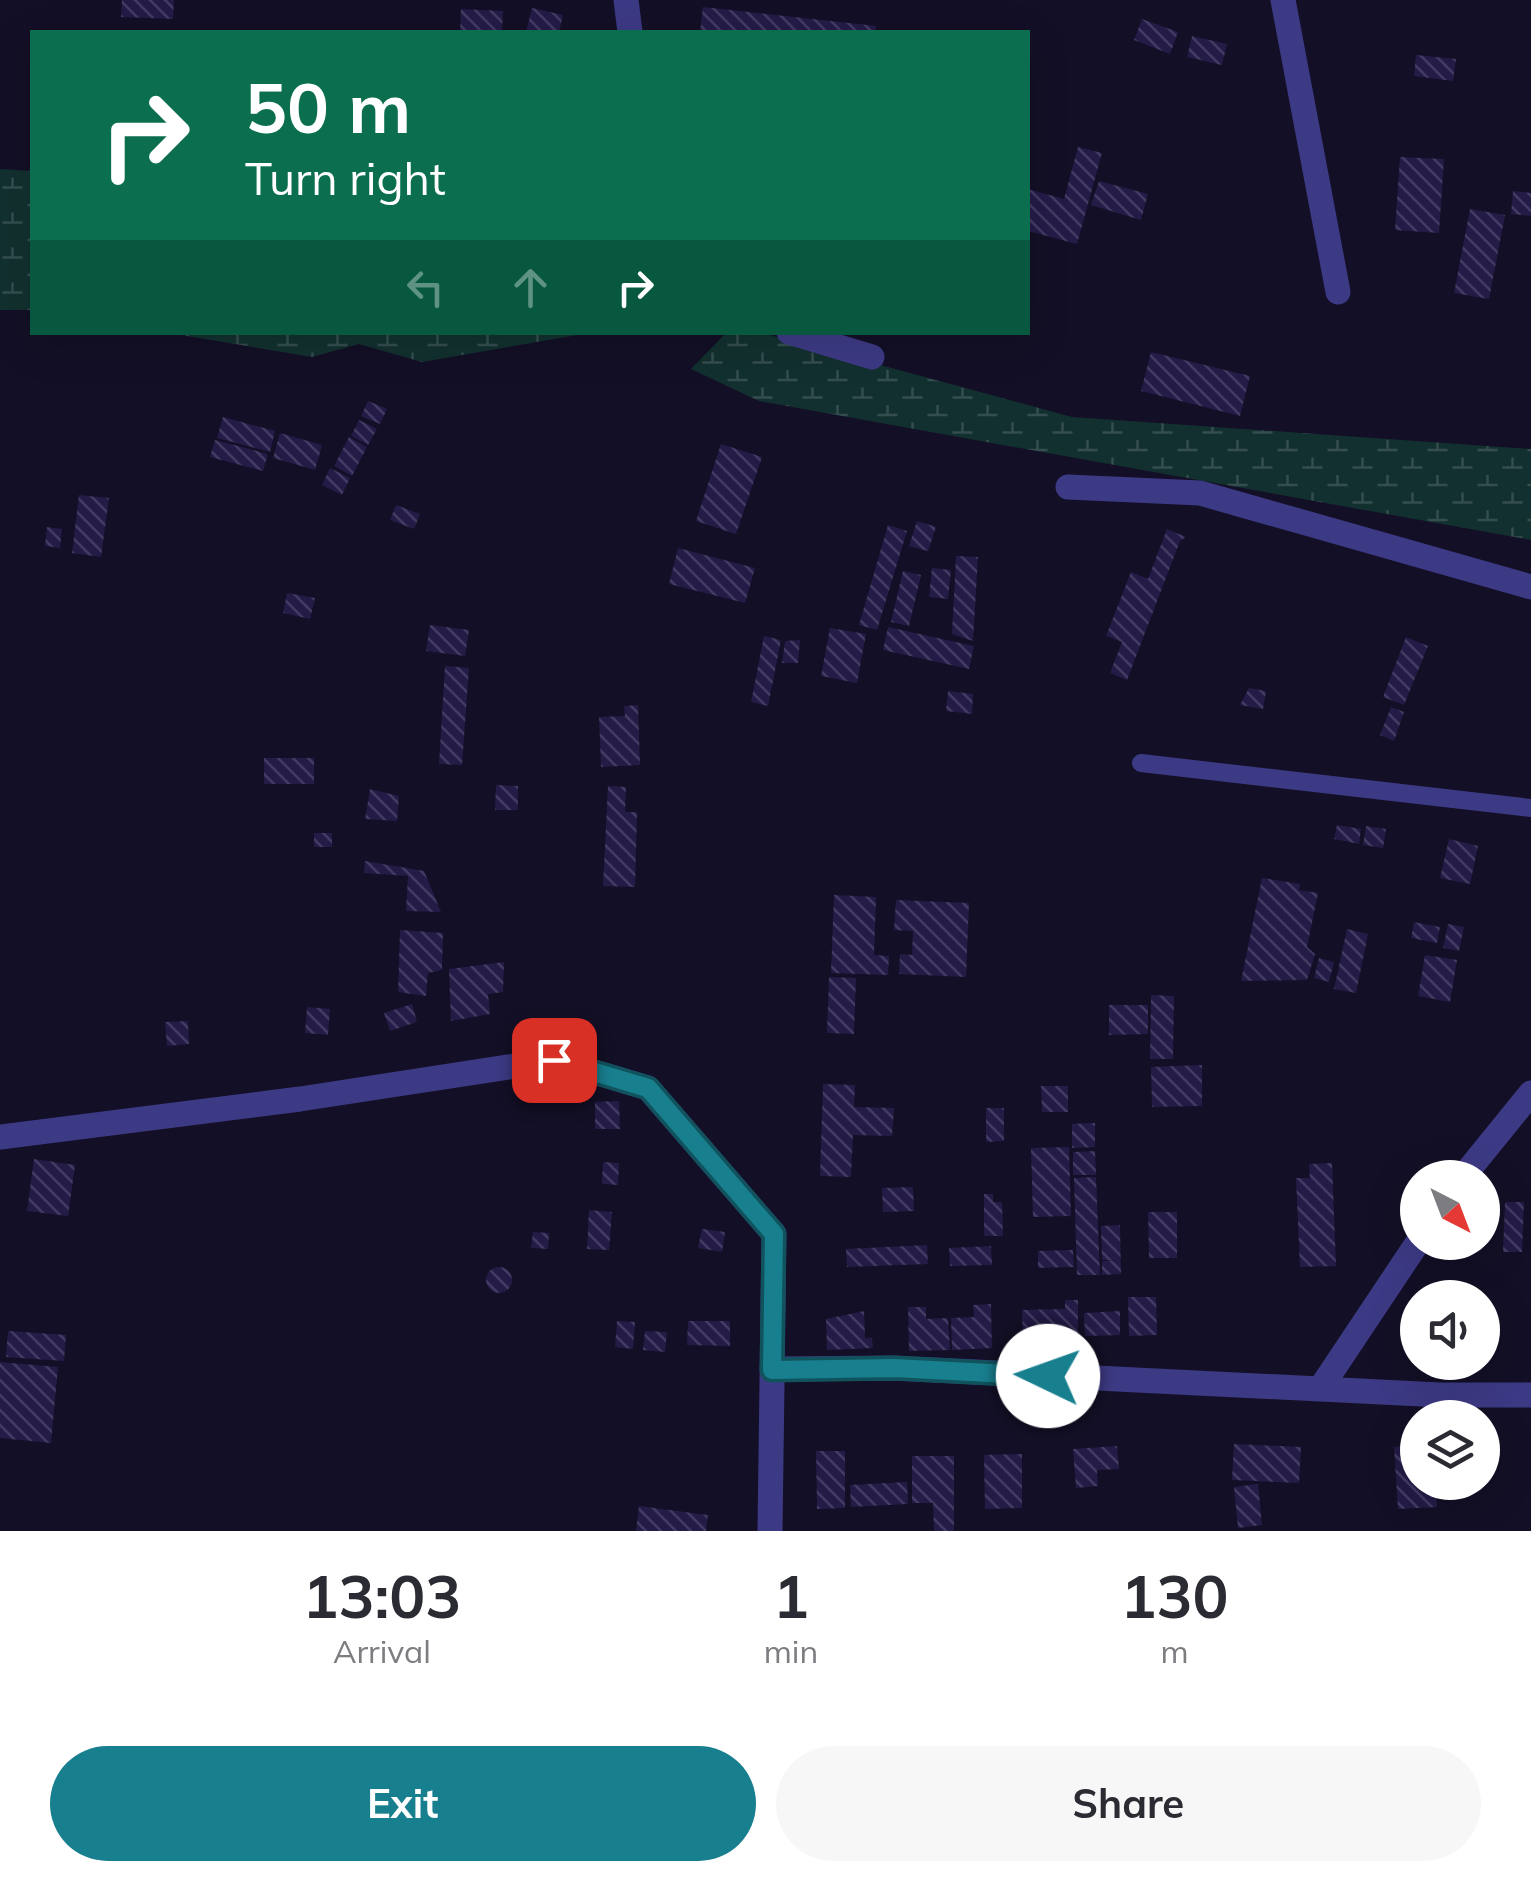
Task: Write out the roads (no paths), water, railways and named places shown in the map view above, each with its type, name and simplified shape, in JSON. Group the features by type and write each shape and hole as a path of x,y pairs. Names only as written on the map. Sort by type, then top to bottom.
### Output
{"street":[{"path":"626,0 630,30"},
{"path":"1283,0 1338,292"},
{"path":"799,335 872,357"},
{"path":"1068,487 1200,493 1531,587"},
{"path":"0,1136 300,1099 554,1060 648,1088 774,1234 770,1531"},
{"path":"1477,1160 1531,1093"},
{"path":"1320,1389 1406,1260"},
{"path":"772,1370 894,1368 1531,1395"}],"lane":[{"path":"1141,764 1531,808"}]}
